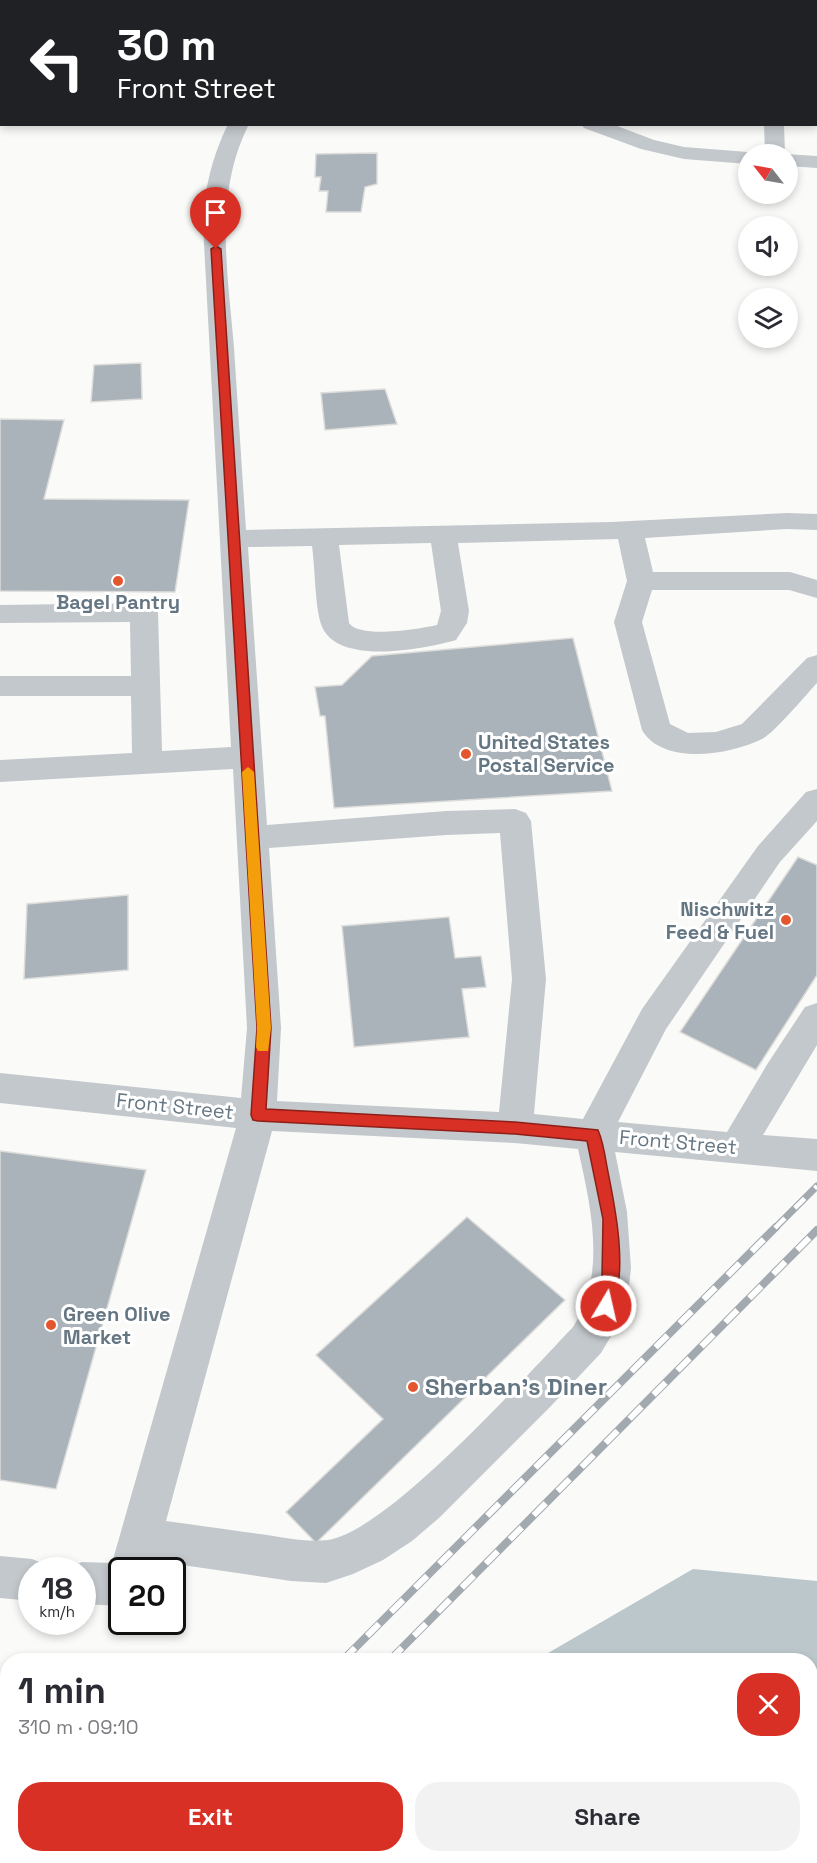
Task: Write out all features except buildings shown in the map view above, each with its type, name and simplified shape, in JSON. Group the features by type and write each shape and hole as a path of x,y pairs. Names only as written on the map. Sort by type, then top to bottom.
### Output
{"street":[{"path":"238,126 221,166 214,205 264,1028 258,1115 135,1554 316,1562 336,1560 354,1552 382,1536 417,1511 482,1451 587,1340 600,1323 606,1306 610,1276 610,1219 593,1135 654,1019 769,854 817,800"},
{"path":"596,126 648,145 684,153 738,157"},
{"path":"774,126 775,144"},
{"path":"798,161 817,162"},
{"path":"235,539 630,530 787,521 817,522"},
{"path":"630,530 641,581 628,622 657,730 684,744 718,744 753,731 817,664"},
{"path":"326,538 335,624 342,634 357,641 416,639 446,633 453,623 455,611 444,535"},
{"path":"641,581 790,581 817,589"},
{"path":"0,614 144,612 147,764"},
{"path":"0,686 145,686"},
{"path":"0,771 247,757"},
{"path":"252,838 446,823 515,821 529,979 515,1128"},
{"path":"737,1148 780,1072 817,1017"},
{"name":"Front Street","path":"0,1088 258,1115 515,1128 817,1155"},
{"path":"0,1577 18,1579"}],"shaded area":[{"path":"693,1569 817,1581 817,1653 548,1653"}],"railway":[{"path":"350,1653 817,1186"},
{"path":"397,1653 817,1230"}],"slow traffic":[{"path":"248,772 264,1028 263,1047"}],"place":[{"name":"Bagel Pantry","path":"118,581"},
{"name":"United States Postal Service","path":"466,754"},
{"name":"Nischwitz Feed & Fuel","path":"786,920"},
{"name":"Green Olive Market","path":"51,1325"},
{"name":"Sherban's Diner","path":"413,1387"}],"route":[{"path":"216,249 264,1028 258,1115 515,1128 593,1135 609,1202 610,1276 606,1306"}]}
